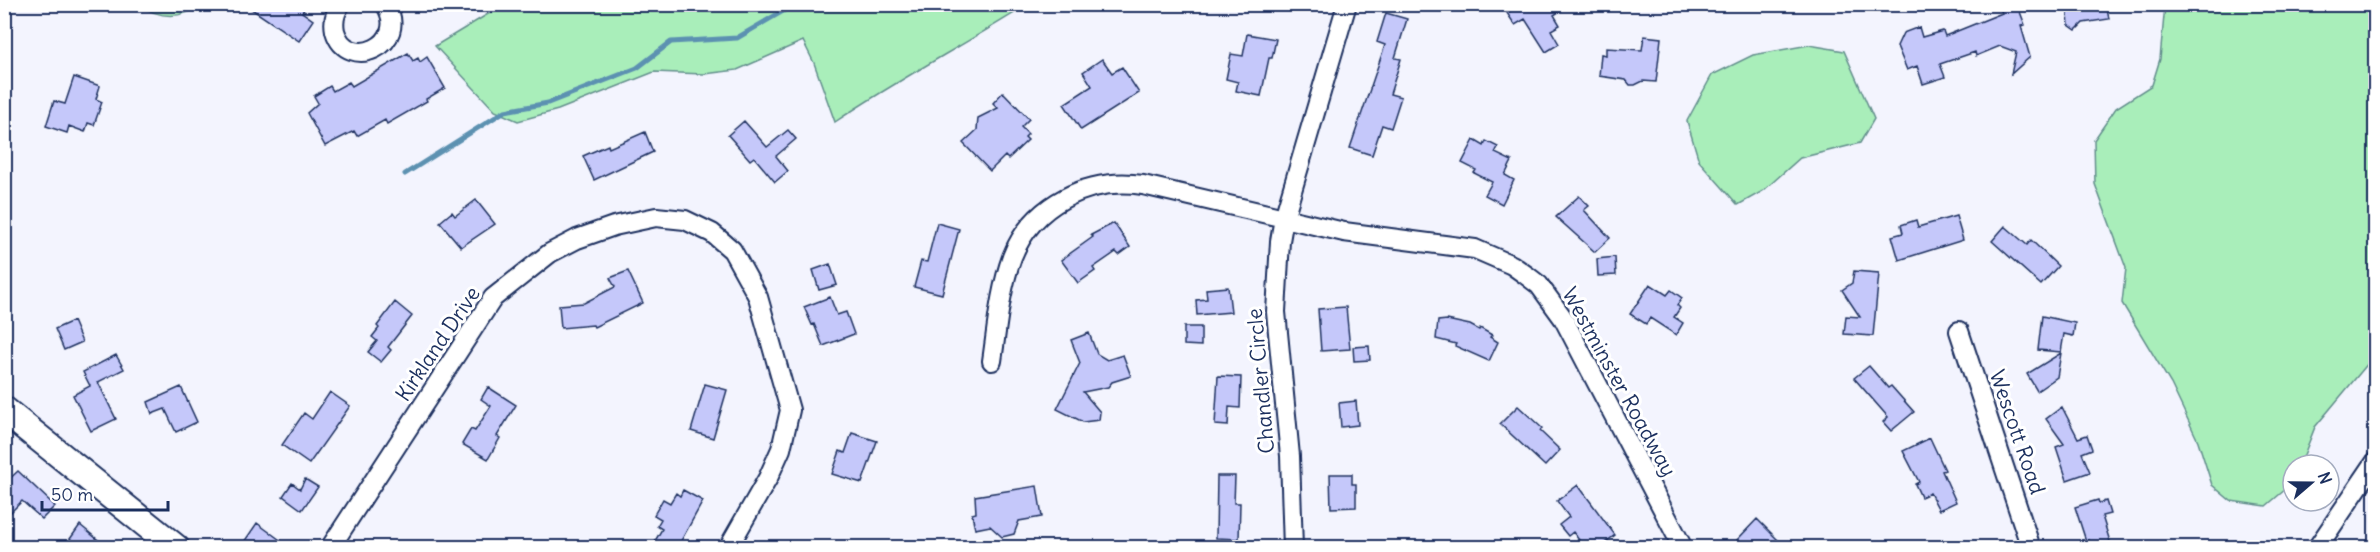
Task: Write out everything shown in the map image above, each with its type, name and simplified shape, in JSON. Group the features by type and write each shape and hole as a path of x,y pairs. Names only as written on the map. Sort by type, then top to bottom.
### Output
{"main road":[{"path":"4,410 176,548"}],"street":[{"path":"341,4 334,18 334,28 343,44 361,52 379,47 390,33 392,23 385,4"},
{"name":"Chandler Circle","path":"1293,548 1290,456 1276,312 1280,241 1284,218 1347,4"},
{"name":"Westminster Roadway","path":"992,361 1006,277 1016,250 1039,217 1058,202 1072,194 1103,184 1135,183 1344,232 1476,249 1512,265 1539,285 1563,318 1683,548"},
{"name":"Kirkland Drive","path":"330,548 493,298 550,253 577,239 614,226 657,217 685,220 712,233 732,250 758,297 790,410 781,448 768,478 728,548"},
{"name":"Wescott Road","path":"1959,331 2031,548"},
{"path":"2317,548 2376,461"}],"green space":[{"path":"139,5 202,5 186,13 170,16 155,13"},
{"path":"503,5 1027,5 835,122 814,63 803,41 737,70 704,74 654,72 558,110 518,121 495,111 435,46"},
{"path":"2165,5 2375,5 2375,355 2315,427 2305,453 2281,453 2281,493 2266,506 2231,501 2212,485 2198,441 2171,384 2122,303 2126,268 2095,184 2094,140 2116,108 2152,85 2160,59"},
{"path":"1809,45 1844,51 1874,119 1860,143 1800,158 1763,191 1738,205 1699,161 1687,121 1712,75 1753,55"}],"building":[{"path":"244,4 308,4 302,12 313,20 299,41"},
{"path":"1516,4 1571,4 1554,15 1560,25 1551,30 1559,44 1546,52 1525,19 1515,25 1507,13 1517,7"},
{"path":"1998,4 2017,4 2025,25 2021,26 2030,57 2011,74 2016,52 2000,46 1976,56 1975,52 1940,64 1945,77 1923,84 1917,66 1907,70 1897,46 1903,33 1919,27 1922,37 1943,31 1945,36 2002,13"},
{"path":"2067,4 2106,4 2109,19 2083,23 2076,30 2069,25"},
{"path":"1386,13 1407,19 1395,58 1401,59 1390,94 1401,97 1391,128 1382,125 1372,155 1350,148 1385,45 1377,42"},
{"path":"1247,34 1276,39 1272,58 1269,58 1261,96 1236,91 1238,82 1226,79 1231,54 1243,56"},
{"path":"1644,36 1661,38 1656,82 1643,81 1630,85 1626,80 1599,76 1601,54 1606,55 1606,48 1642,50"},
{"path":"408,53 413,61 418,58 420,62 427,57 445,88 387,124 385,120 357,136 354,131 325,146 307,113 318,103 314,96 330,86 333,91 349,82 352,86"},
{"path":"1102,59 1112,73 1122,67 1139,93 1081,130 1064,104 1092,86 1083,72"},
{"path":"74,77 100,86 96,99 102,102 94,125 88,123 85,132 69,126 67,133 46,126 54,101 65,104"},
{"path":"1003,92 1029,119 1021,127 1028,134 1025,137 1028,140 1008,159 1005,156 990,171 963,143 977,130 978,118 998,108 993,103"},
{"path":"744,121 767,147 788,130 796,139 776,156 788,171 775,182 754,157 750,160 728,135"},
{"path":"645,132 653,152 594,180 583,156 608,145 609,148"},
{"path":"1474,140 1484,146 1486,141 1498,147 1495,153 1512,161 1505,175 1514,180 1502,204 1485,195 1492,182 1474,173 1476,170 1462,163"},
{"path":"1579,196 1589,206 1584,210 1610,238 1595,252 1556,217"},
{"path":"476,200 495,224 461,247 440,222 452,212 455,216"},
{"path":"1956,216 1963,240 1899,260 1892,236 1903,233 1901,225 1916,220 1918,227"},
{"path":"937,223 959,229 942,294 914,287 921,261 927,262"},
{"path":"1114,223 1130,247 1119,255 1116,252 1093,268 1095,271 1078,283 1061,260 1093,237 1091,235"},
{"path":"2005,226 2027,245 2031,240 2058,266 2041,285 1992,241"},
{"path":"1615,257 1616,275 1598,276 1597,259"},
{"path":"830,264 837,285 819,290 813,270"},
{"path":"628,271 643,303 594,327 593,325 561,328 559,305 584,303 615,287 610,278"},
{"path":"1854,271 1879,273 1873,336 1844,334 1846,316 1860,317 1842,290 1852,283"},
{"path":"1650,284 1667,295 1671,290 1682,298 1677,305 1680,308 1674,317 1683,323 1676,335 1650,318 1646,324 1630,314"},
{"path":"1228,287 1231,312 1197,315 1196,300 1207,299 1206,289"},
{"path":"830,297 837,315 846,312 854,334 823,346 804,307"},
{"path":"395,302 412,316 388,347 391,350 381,362 368,352 377,341 372,337 379,328 377,326"},
{"path":"1346,307 1350,349 1321,351 1318,309"},
{"path":"2042,316 2075,323 2073,336 2064,334 2061,352 2038,350"},
{"path":"1447,320 1470,325 1479,330 1480,328 1492,335 1490,337 1498,342 1489,361 1455,346 1456,344 1436,339 1438,321"},
{"path":"73,321 82,342 64,350 55,329"},
{"path":"1184,327 1201,327 1201,346 1184,345"},
{"path":"1089,333 1097,354 1107,360 1123,355 1131,376 1112,382 1108,387 1083,392 1100,412 1099,420 1083,422 1057,409 1080,363 1071,340"},
{"path":"1369,346 1370,360 1354,361 1353,347"},
{"path":"2061,353 2057,377 2037,391 2027,374"},
{"path":"116,355 124,369 98,382 116,419 91,431 73,395 90,386 83,372"},
{"path":"1869,366 1888,388 1891,386 1914,412 1891,431 1883,422 1888,417 1854,378"},
{"path":"1218,376 1241,377 1240,408 1229,407 1228,426 1215,425"},
{"path":"705,384 727,390 713,438 691,431"},
{"path":"181,387 197,422 176,432 165,409 152,414 148,402"},
{"path":"488,387 516,405 497,436 500,438 488,459 462,444 471,429 475,431 491,406 481,399"},
{"path":"330,392 350,406 309,464 282,445 304,413 312,419"},
{"path":"1356,401 1358,425 1341,427 1339,403"},
{"path":"1518,406 1542,428 1540,431 1560,450 1545,466 1500,424"},
{"path":"2062,407 2078,438 2087,435 2092,449 2082,453 2090,472 2067,480 2056,447 2064,444 2046,419"},
{"path":"852,433 877,441 862,483 832,474 840,451 845,453"},
{"path":"1930,438 1945,470 1942,471 1956,502 1939,510 1930,493 1921,497 1915,484 1919,482 1903,451"},
{"path":"18,471 55,506 42,519 22,501 4,519 4,484"},
{"path":"1330,474 1352,474 1352,484 1356,484 1356,507 1331,508"},
{"path":"1217,476 1235,476 1234,503 1240,503 1239,539 1216,538"},
{"path":"305,479 318,487 302,510 283,496 292,483 300,489"},
{"path":"1578,485 1615,535 1598,548 1585,548 1573,532 1568,536 1559,525 1569,517 1557,501"},
{"path":"1037,486 1042,517 1019,521 1014,534 1002,537 990,526 975,529 972,514 976,513 975,496"},
{"path":"683,490 703,501 677,548 667,548 655,541 662,529 657,526 661,519 654,515 663,499 670,503 676,493 680,496"},
{"path":"2098,500 2099,503 2106,501 2110,514 2102,516 2112,548 2092,548 2089,540 2086,541 2075,507"},
{"path":"1757,519 1786,548 1745,548 1737,540"},
{"path":"257,523 291,548 252,548 244,542"},
{"path":"80,525 108,548 80,548 70,539"}],"waterway":[{"path":"405,174 505,111 548,103 637,68 671,42 737,38 795,4"}]}
